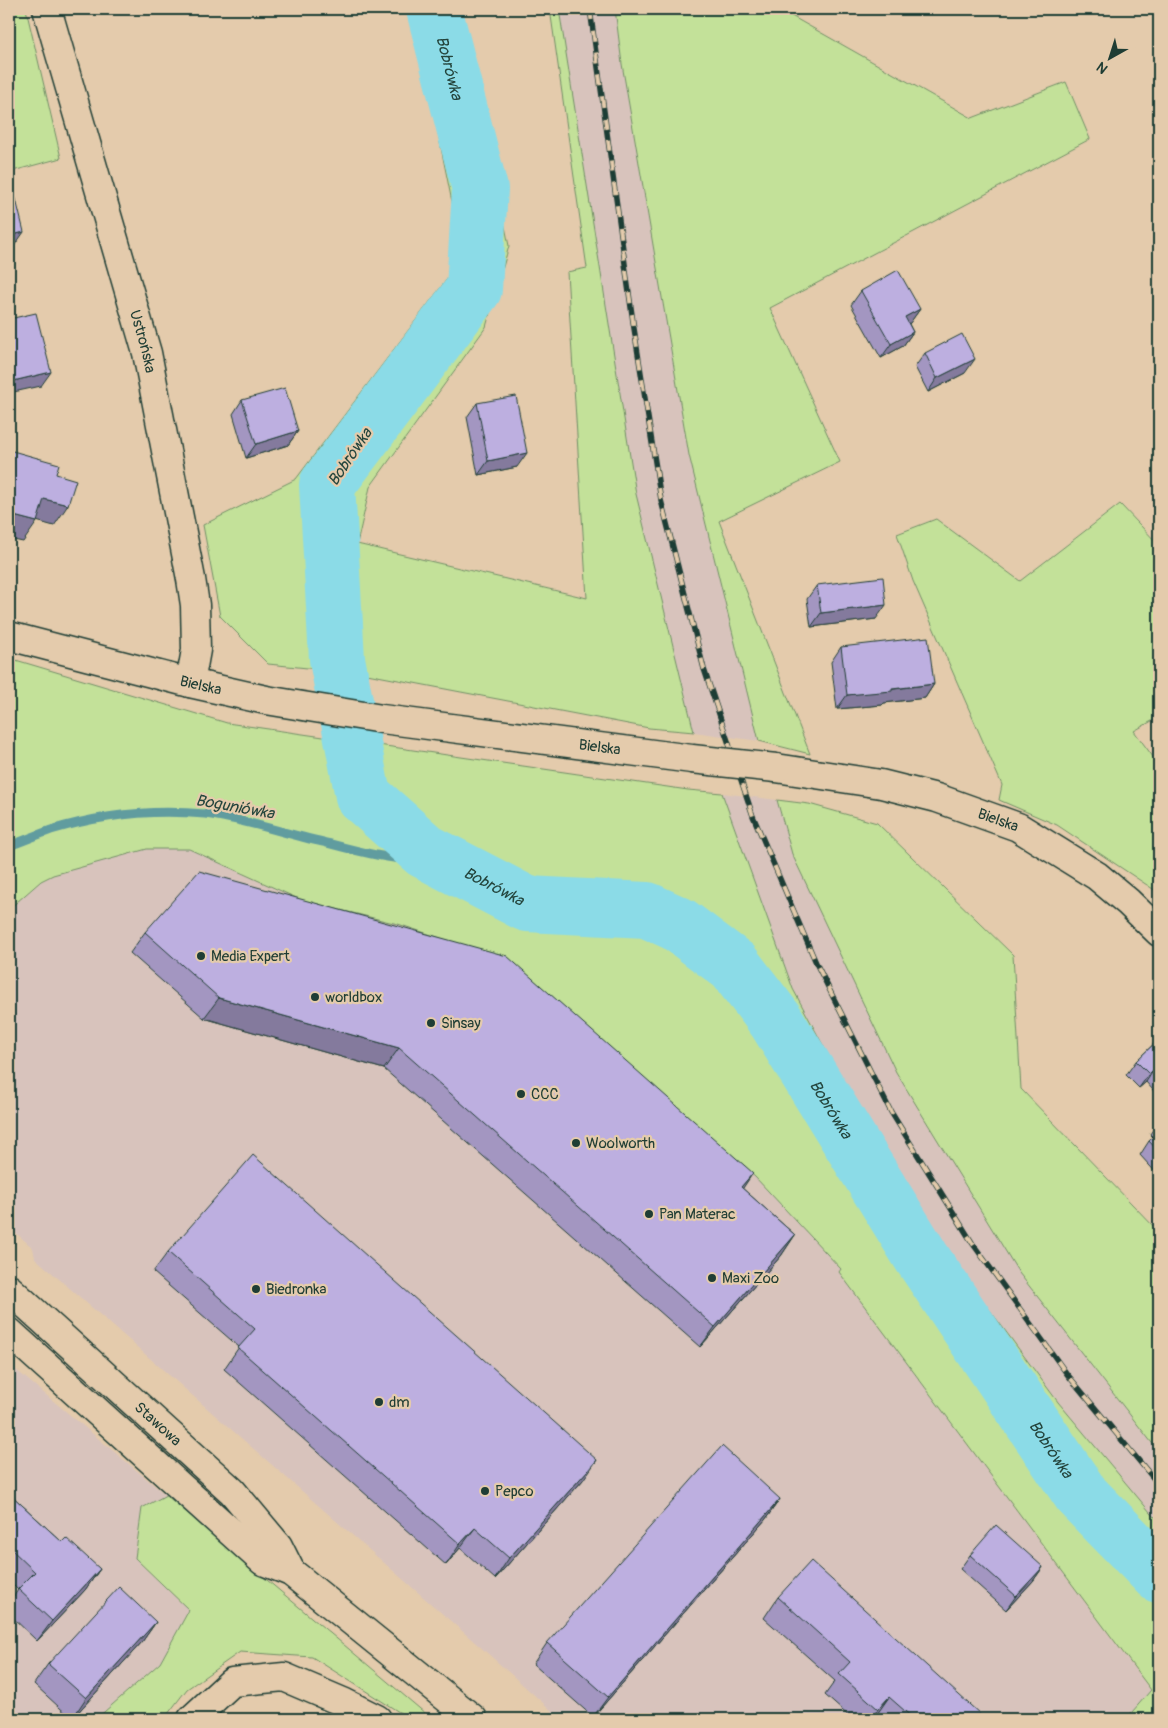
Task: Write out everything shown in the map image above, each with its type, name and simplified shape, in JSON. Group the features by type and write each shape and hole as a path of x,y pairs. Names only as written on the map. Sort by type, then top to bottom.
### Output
{"street":[{"name":"Ustrońska","path":"47,9 147,353 195,604 196,650 190,683"},
{"name":"Bielska","path":"9,636 190,683 266,700 382,719 776,768 881,784 937,798 1018,827 1097,876 1159,932"},
{"name":"Stawowa","path":"9,1289 232,1491 278,1546 291,1572"},
{"name":"Stawowa","path":"9,1332 263,1561 291,1572 473,1719"},
{"path":"192,1719 232,1682 284,1677 377,1719"}],"shaded area":[{"path":"559,9 615,9 622,64 689,455 759,741 694,732 636,494"},
{"path":"722,793 777,800 792,854 896,1072 1019,1273 1159,1452 1159,1521 1058,1402 958,1267 875,1142 793,989"},
{"path":"147,849 189,849 303,901 398,924 507,960 755,1177 841,1269 839,1272 1151,1691 1126,1719 561,1719 35,1258 33,1248 9,1227 9,909 41,881 53,875"},
{"path":"9,1364 166,1495 142,1508 135,1558 189,1610 160,1663 96,1719 9,1719"}],"green space":[{"path":"9,9 26,9 61,158 9,172"},
{"path":"413,9 461,9 509,246 486,327 370,487 357,544 587,598 567,272 587,268 550,9 559,9 636,494 694,732 649,728 367,674 268,664 220,616 203,525 296,479 453,271 456,222"},
{"path":"615,9 779,9 972,118 1066,82 1090,139 770,308 840,462 719,521 810,754 759,741 689,455 622,64"},
{"path":"1120,504 1159,545 1159,717 1134,731 1159,765 1159,893 1057,825 999,800 1002,785 913,581 897,534 936,519 1020,581"},
{"path":"9,658 227,723 688,790 722,793 793,989 875,1142 958,1267 1058,1402 1159,1521 1159,1719 1126,1719 1151,1690 839,1272 841,1269 755,1177 507,960 398,924 303,901 189,849 147,849 53,875 41,881 9,909"},
{"path":"777,800 809,804 877,823 1013,955 1021,1089 1159,1232 1159,1452 1019,1273 896,1072 792,854"},
{"path":"166,1495 432,1719 410,1719 312,1657 240,1652 187,1689 164,1719 96,1719 160,1663 189,1610 135,1558 142,1508"}],"building":[{"path":"9,183 12,183 24,232 9,236"},
{"path":"898,270 920,309 905,317 913,332 891,344 861,291"},
{"path":"36,313 51,372 9,382 9,319"},
{"path":"962,334 975,359 937,378 925,353"},
{"path":"285,388 298,431 256,444 242,400"},
{"path":"516,396 527,453 488,461 477,403"},
{"path":"9,450 59,464 56,474 76,480 68,505 44,499 37,522 14,516 11,528 9,528"},
{"path":"883,577 886,605 821,613 817,585"},
{"path":"928,637 934,684 892,689 892,691 847,695 841,647"},
{"path":"199,871 507,956 753,1173 741,1187 795,1235 715,1327 399,1048 219,998 145,932"},
{"path":"1159,1039 1159,1073 1155,1068 1149,1074 1136,1061"},
{"path":"1159,1132 1159,1152 1149,1141"},
{"path":"253,1155 597,1460 509,1558 475,1528 460,1544 238,1348 255,1329 168,1252"},
{"path":"722,1446 780,1499 608,1697 547,1643"},
{"path":"9,1493 62,1542 66,1538 100,1569 52,1621 18,1589 35,1572 9,1547"},
{"path":"996,1525 1043,1567 1016,1596 970,1555"},
{"path":"811,1561 980,1714 975,1719 914,1719 889,1697 878,1709 839,1674 850,1662 778,1597"},
{"path":"119,1587 156,1622 86,1698 48,1664"}],"waterway":[{"name":"Bobrówka","path":"434,9 480,189 474,289 327,485 337,659 363,796 425,851 527,904 647,910 678,924 734,966 776,1021 922,1258 1082,1496 1159,1575"},
{"name":"Boguniówka","path":"9,846 51,830 89,820 127,814 166,812 220,816 394,858 412,859 425,851"}],"railway":[{"path":"590,9 633,322 661,500 704,669 753,816 817,965 891,1112 973,1244 1067,1374 1159,1485"}],"place":[{"name":"Media Expert","path":"201,956"},
{"name":"worldbox","path":"315,997"},
{"name":"Sinsay","path":"431,1023"},
{"name":"CCC","path":"521,1094"},
{"name":"Woolworth","path":"576,1143"},
{"name":"Pan Materac","path":"649,1214"},
{"name":"Maxi Zoo","path":"712,1278"},
{"name":"Biedronka","path":"256,1289"},
{"name":"dm","path":"379,1402"},
{"name":"Pepco","path":"485,1491"}]}
